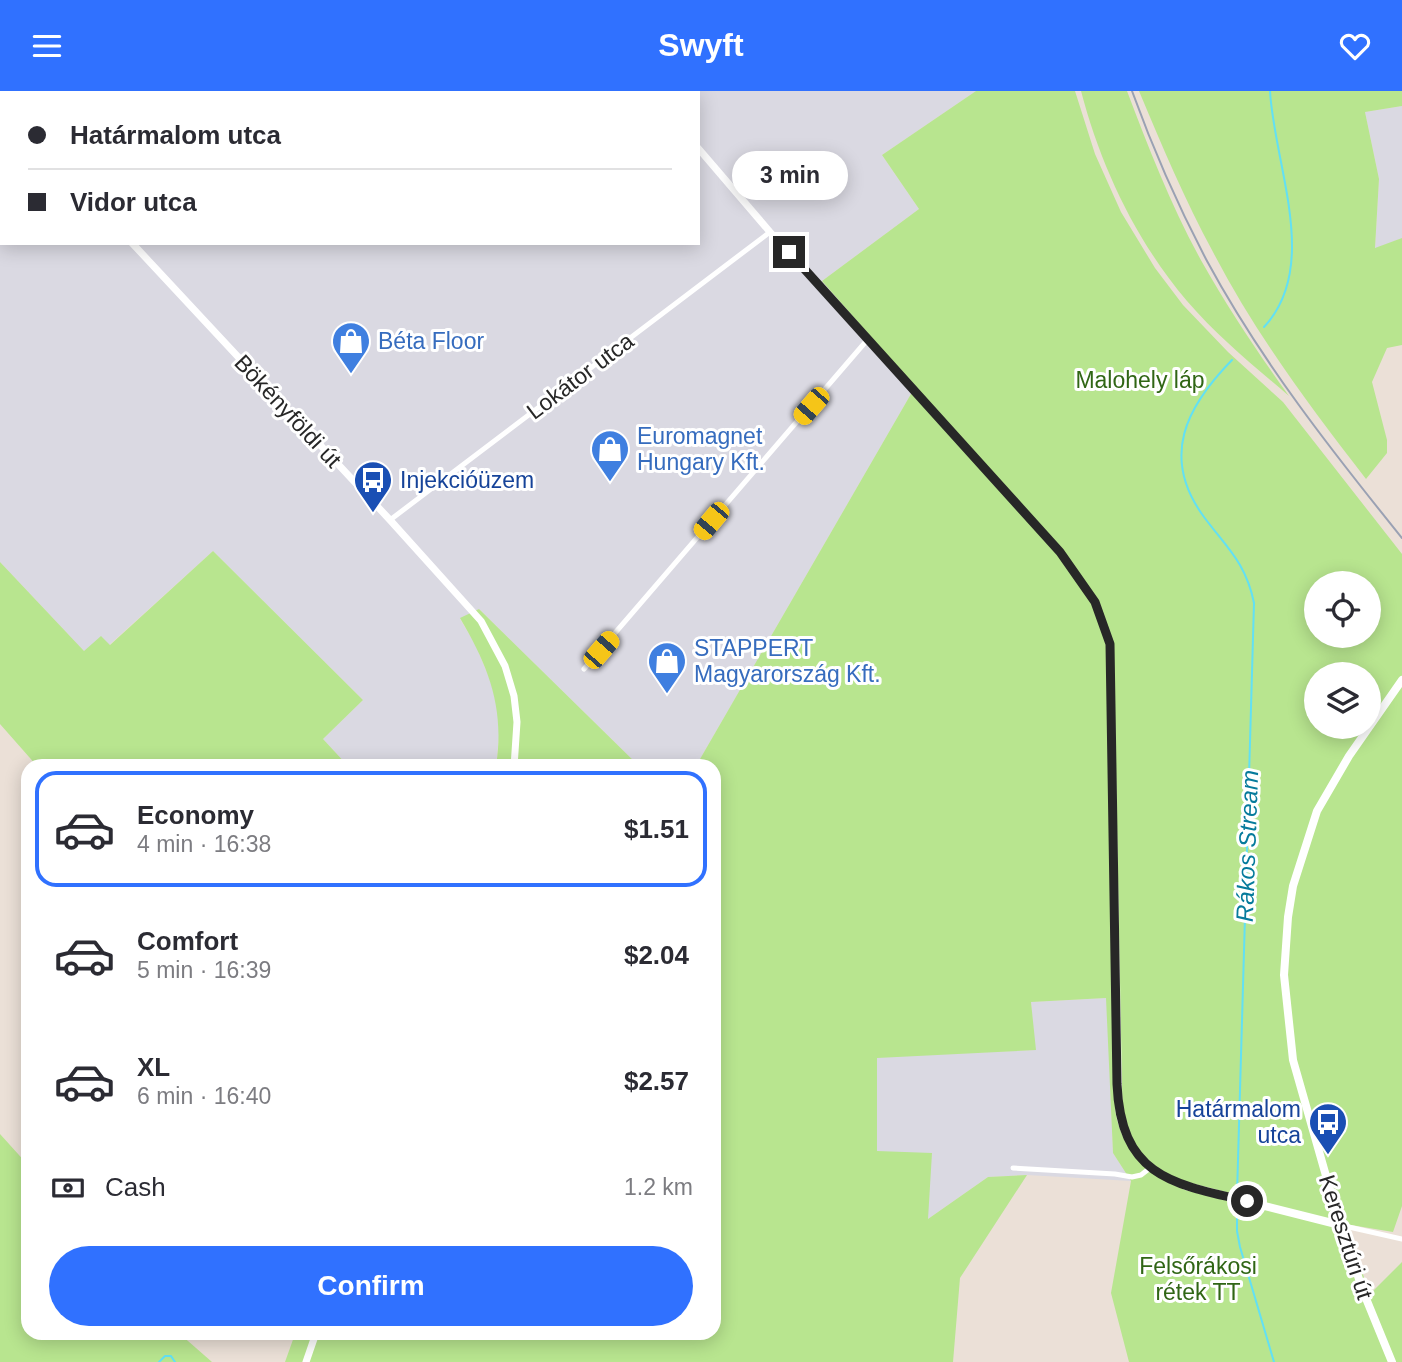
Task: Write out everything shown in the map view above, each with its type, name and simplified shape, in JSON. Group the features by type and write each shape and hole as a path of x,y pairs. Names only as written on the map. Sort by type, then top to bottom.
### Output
{"main road":[{"name":"Keresztúri út","path":"1392,1362 1368,1305 1340,1225 1293,1060 1284,975 1293,887 1317,811 1349,756 1402,680"},
{"path":"1186,1186 1340,1225"},
{"path":"1324,1220 1334,1214 1334,1202"}],"street":[{"path":"700,150 770,232 1060,552 1095,602 1110,644 1120,1121 1126,1136 1150,1168 1186,1186"},
{"name":"Lokátor utca","path":"390,520 770,232"},
{"name":"Bökényföldi út","path":"134,245 475,614 498,651 510,680 516,709 515,759"},
{"path":"584,669 868,339"},
{"path":"1013,1168 1132,1177 1141,1175 1150,1168"},
{"path":"1340,1225 1402,1239"},
{"path":"306,1362 314,1340"}],"shaded area":[{"path":"700,91 976,91 882,155 919,209 822,281 915,387 700,759 632,759 479,609 460,619 475,644 493,687 500,727 497,759 342,759 323,739 363,700 213,551 109,645 84,651 0,562 0,245 700,245"},
{"path":"1402,106 1402,238 1375,249 1379,179 1365,112"},
{"path":"1107,998 1113,1153 1131,1181 1027,1175 988,1177 928,1219 877,1151 877,1057 1035,1050 1031,1002"}],"green space":[{"path":"976,91 1075,91 1095,154 1121,212 1155,268 1183,305 1228,352 1283,402 1402,554 1402,1206 1393,1232 1345,1224 1370,1294 1402,1262 1402,1362 1129,1362 1111,1293 1131,1181 1113,1153 1106,998 1031,1002 1036,1050 877,1058 877,1151 932,1153 928,1219 988,1177 1027,1175 960,1278 953,1362 285,1362 293,1340 721,1340 721,759 700,759 915,387 822,281 919,209 882,155"},
{"path":"1081,91 1127,91 1191,242 1233,313 1289,396 1199,314 1152,254 1110,175"},
{"path":"1139,91 1402,91 1402,106 1365,112 1379,179 1375,248 1402,238 1402,345 1387,348 1372,382 1387,440 1387,453 1366,479 1284,369 1229,282 1183,193"},
{"path":"213,551 363,700 323,739 342,759 31,759 0,724 0,562 84,651 101,636 110,645"},
{"path":"479,609 632,759 497,759 498,726 492,689 487,671 460,618"},
{"path":"0,1134 21,1157 21,1340 187,1340 212,1362 0,1362"}],"waterway":[{"name":"Rákos Stream","path":"1264,327 1281,302 1290,275 1292,245 1290,214 1270,91"},
{"name":"Rákos Stream","path":"1232,360 1202,396 1191,415 1181,453 1183,474 1191,495 1241,566 1254,603 1237,1195"},
{"name":"Rákos Stream","path":"1237,1204 1240,1247 1274,1362"},
{"path":"159,1362 165,1356 171,1356 175,1362"}],"railway":[{"path":"1132,91 1176,198 1228,298 1298,404 1402,538"}],"place":[{"name":"Béta Floor","path":"351,375"},
{"name":"Euromagnet Hungary Kft.","path":"610,483"},
{"name":"Injekcióüzem","path":"373,514"},
{"name":"STAPPERT Magyarország Kft.","path":"667,695"},
{"name":"Határmalom utca","path":"1328,1156"}],"route":[{"path":"789,252 1060,552 1095,602 1110,644 1117,1084 1120,1121 1134,1150 1147,1165 1162,1176 1186,1186 1247,1201"}],"park label":[{"name":"Malohely láp","path":"1140,380"},
{"name":"Felsőrákosi rétek TT","path":"1198,1279"}]}
